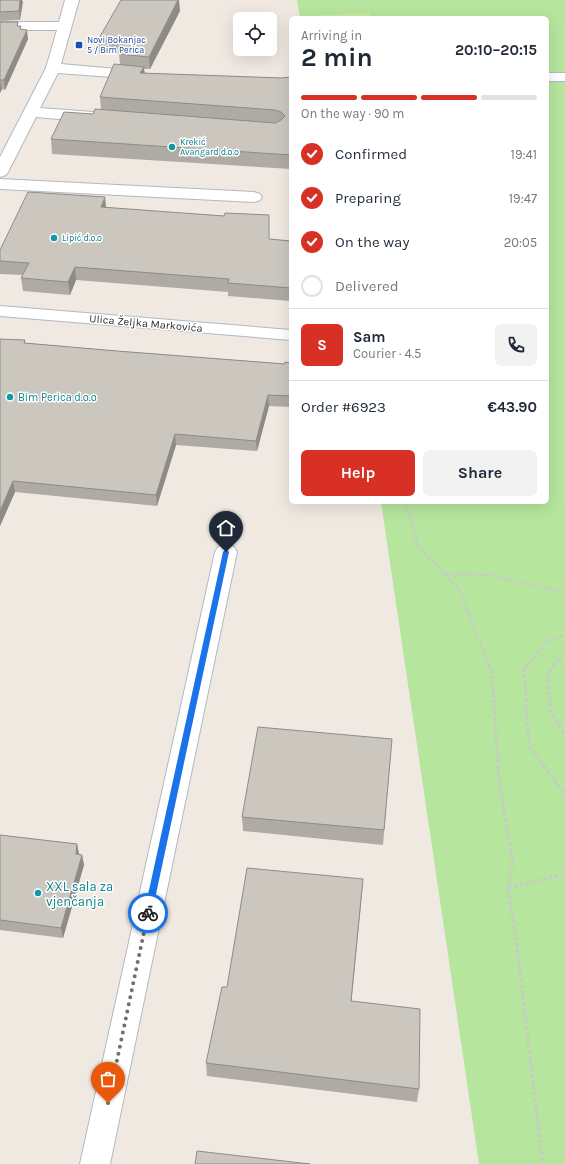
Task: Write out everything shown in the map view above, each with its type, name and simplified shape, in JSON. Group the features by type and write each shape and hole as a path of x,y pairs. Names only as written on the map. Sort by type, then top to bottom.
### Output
{"street":[{"path":"2,165 53,68 72,0"},
{"path":"0,26 65,26"},
{"path":"53,68 156,76"},
{"path":"549,77 565,77"},
{"path":"30,112 109,118"},
{"path":"0,184 254,197"},
{"name":"Ulica Željka Markovića","path":"0,311 289,335"},
{"path":"95,1164 226,552"}],"path":[{"path":"407,504 418,546 459,590 492,672 500,781 512,863 508,888 516,940 543,1164"},
{"path":"445,574 491,575 565,593"},
{"path":"565,635 548,641 524,668 529,746 565,794"},
{"path":"565,652 548,672 550,711 565,735"},
{"path":"508,888 565,874"}],"green space":[{"path":"297,0 565,0 565,1164 479,1164 381,504 549,504 549,16 300,16"},
{"path":"369,13 370,16 302,16"}],"building":[{"path":"0,0 20,0 19,11 0,12"},
{"path":"121,0 178,0 149,57 119,54 124,42 98,40"},
{"path":"0,22 18,22 17,26 21,26 20,29 27,30 4,80 0,80"},
{"path":"114,64 144,67 140,73 289,77 289,155 51,139 64,112 93,114 95,109 275,123 285,116 281,112 275,110 100,97"},
{"path":"28,192 105,197 101,207 224,216 225,213 269,215 269,239 289,241 289,288 228,283 229,279 75,267 68,282 21,278 29,263 0,261 0,250"},
{"path":"0,339 25,340 24,343 117,351 285,364 285,362 289,363 289,396 268,395 256,441 175,434 156,495 13,481 0,511"},
{"path":"258,727 392,739 384,830 242,817"},
{"name":"XXL sala za vjenčanja","path":"0,835 77,844 76,854 82,855 61,928 0,920"},
{"path":"247,868 363,879 351,1001 420,1009 419,1089 206,1063 222,987 227,987"},
{"path":"197,1151 310,1164 195,1164"}],"way so far":[{"path":"108,1103 148,913"}],"place":[{"name":"Novi Bokanjac 5 / Bim Perica","path":"79,45"},
{"name":"Krekić Avangard d.o.o","path":"172,147"},
{"name":"Lipić d.o.o","path":"54,238"},
{"name":"Bim Perica d.o.o","path":"10,397"},
{"name":"XXL sala za vjenčanja","path":"38,893"}],"route":[{"path":"148,913 226,552"}]}
